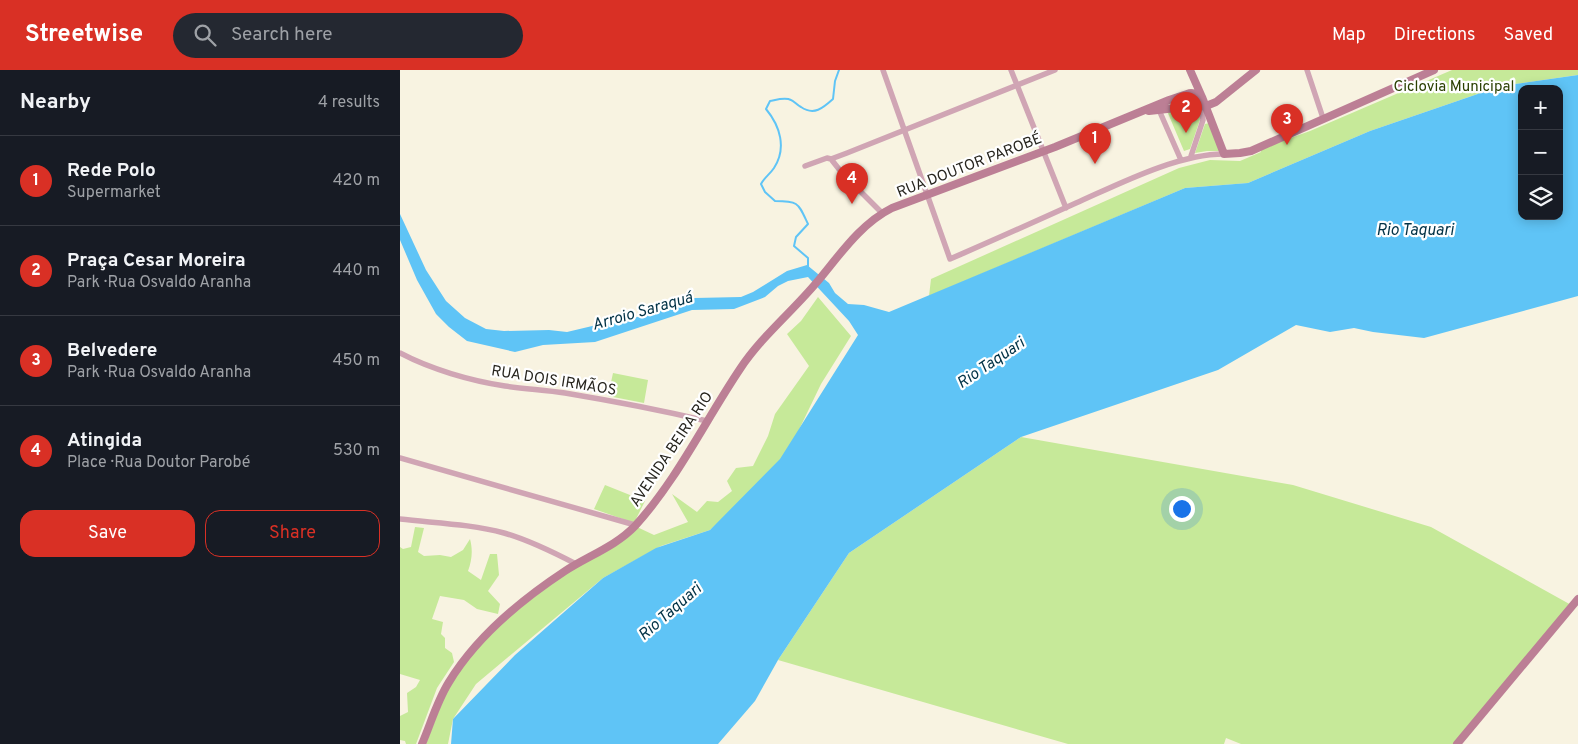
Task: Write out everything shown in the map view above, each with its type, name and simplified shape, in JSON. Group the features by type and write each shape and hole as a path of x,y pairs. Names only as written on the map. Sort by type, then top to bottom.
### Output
{"main road":[{"path":"1191,73 1188,93 1183,100 1185,107 1190,109 1216,102 1256,70"},
{"path":"1191,73 1224,154 1240,154 1434,70"},
{"path":"1188,93 1200,97 1222,96"},
{"name":"RUA DOUTOR PAROBÉ","path":"814,286 858,234 882,213 1188,93"},
{"path":"1196,107 1200,97"},
{"name":"RUA DOUTOR PAROBÉ","path":"1142,112 1185,107"},
{"name":"AVENIDA BEIRA RIO","path":"422,744 445,688 465,660 494,626 526,598 576,564 621,538 635,525 668,483 750,354 814,286"},
{"path":"1457,744 1578,599"}],"street":[{"path":"882,70 950,259 1118,184 1191,156 1224,154"},
{"path":"1011,70 1066,208"},
{"path":"805,166 827,158 831,159 1055,70"},
{"path":"1307,70 1324,118"},
{"path":"1191,156 1203,120 1202,113 1196,107"},
{"path":"1159,110 1181,160"},
{"path":"831,159 842,173 882,213"},
{"name":"RUA DOIS IRMÃOS","path":"400,353 412,360 502,386 573,394 670,412 707,422"},
{"path":"400,458 635,525"},
{"path":"400,519 480,528 503,533 534,544 576,564"}],"green space":[{"name":"Ciclovia Municipal","path":"1452,70 1578,70 1578,75 1501,86 1370,131 1248,183 1185,188 929,296 931,279 1179,168 1210,160 1240,161 1261,152 1260,149 1310,131"},
{"path":"1167,111 1199,111 1201,117 1190,149 1184,151"},
{"path":"1209,123 1221,151 1195,153 1205,124"},
{"path":"818,297 851,336 821,384 782,465 710,530 661,546 603,578 476,684 453,719 448,744 426,744 450,681 495,627 576,565 637,527 654,535 688,522 672,494 697,512 707,501 718,502 732,491 727,481 736,468 753,466 768,436 775,414 809,366 787,334 801,321"},
{"path":"613,373 648,380 644,403 608,396"},
{"path":"1021,437 1293,485 1431,527 1573,606 1457,744 1241,744 1226,738 1224,744 1068,744 778,660 849,553"},
{"path":"605,485 645,501 634,523 594,509"},
{"path":"415,527 424,528 418,552 424,556 440,555 451,557 463,550 470,539 472,555 468,571 481,580 490,554 497,554 499,575 488,591 500,604 498,614 477,609 464,600 440,596 432,619 443,622 441,634 445,638 445,648 452,653 454,662 437,688 416,744 406,744 405,741 400,740 400,716 408,712 407,693 416,687 420,680 400,674 400,547 403,549 411,547"}],"water":[{"name":"Rio Taquari","path":"1578,75 1578,296 1424,338 1354,328 1330,332 1296,325 1218,370 1021,437 849,553 778,660 755,701 718,744 451,744 453,719 515,655 603,578 656,548 710,530 780,459 858,335 849,321 808,277 788,281 778,286 765,297 734,309 692,310 595,342 543,345 515,352 467,341 436,314 417,280 400,240 400,214 426,270 446,301 465,318 486,329 567,332 609,322 627,320 651,313 670,304 695,298 741,297 753,292 787,271 807,265 829,283 835,293 848,304 864,305 889,312 1185,188 1248,183 1370,131 1501,86"}],"waterway":[{"path":"808,268 808,258 794,246 796,237 808,224 802,212 793,203 775,201 765,192 761,184 774,168 781,145 778,130 766,109 770,101 783,99 789,99 810,111 822,108 833,99 835,81 839,70"}],"place":[{"name":"Praça Cesar Moreira","path":"1186,133"},
{"name":"Belvedere","path":"1287,145"},
{"name":"Rede Polo","path":"1095,164"},
{"name":"Atingida","path":"852,204"}],"water label":[{"name":"Arroio Saraquá","path":"642,310"}]}
